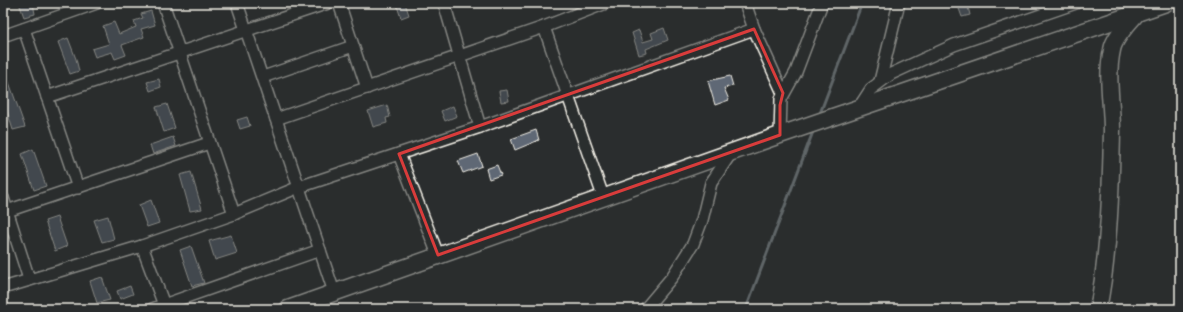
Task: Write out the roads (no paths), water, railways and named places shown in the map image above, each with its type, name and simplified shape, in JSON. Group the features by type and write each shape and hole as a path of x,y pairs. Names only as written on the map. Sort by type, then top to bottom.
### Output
{"main road":[{"path":"288,309 780,135 1166,3"},
{"path":"1098,309 1107,235 1112,129 1109,74 1112,49 1137,13"}],"street":[{"path":"163,3 234,214"},
{"path":"237,3 334,292"},
{"path":"47,97 328,3"},
{"path":"339,3 367,88"},
{"path":"444,3 480,127"},
{"path":"276,120 544,27 606,3"},
{"path":"745,3 754,29 783,93"},
{"path":"780,135 780,105 783,93 796,72 822,3"},
{"path":"880,81 888,39 899,3"},
{"path":"858,109 871,89 880,81 954,45 1076,3"},
{"path":"3,36 91,4"},
{"path":"544,27 604,198"},
{"path":"24,29 78,188"},
{"path":"3,288 142,246 234,214 299,187 480,127 754,29"},
{"path":"263,77 353,46"},
{"path":"7,211 209,143"},
{"path":"645,309 672,277 693,244 702,220 711,183 731,153"},
{"path":"399,154 438,256"},
{"path":"3,198 29,279"},
{"path":"142,246 164,305"},
{"path":"152,309 320,250"}],"waterway":[{"path":"819,116 862,3"},
{"path":"746,309 814,129"}]}
